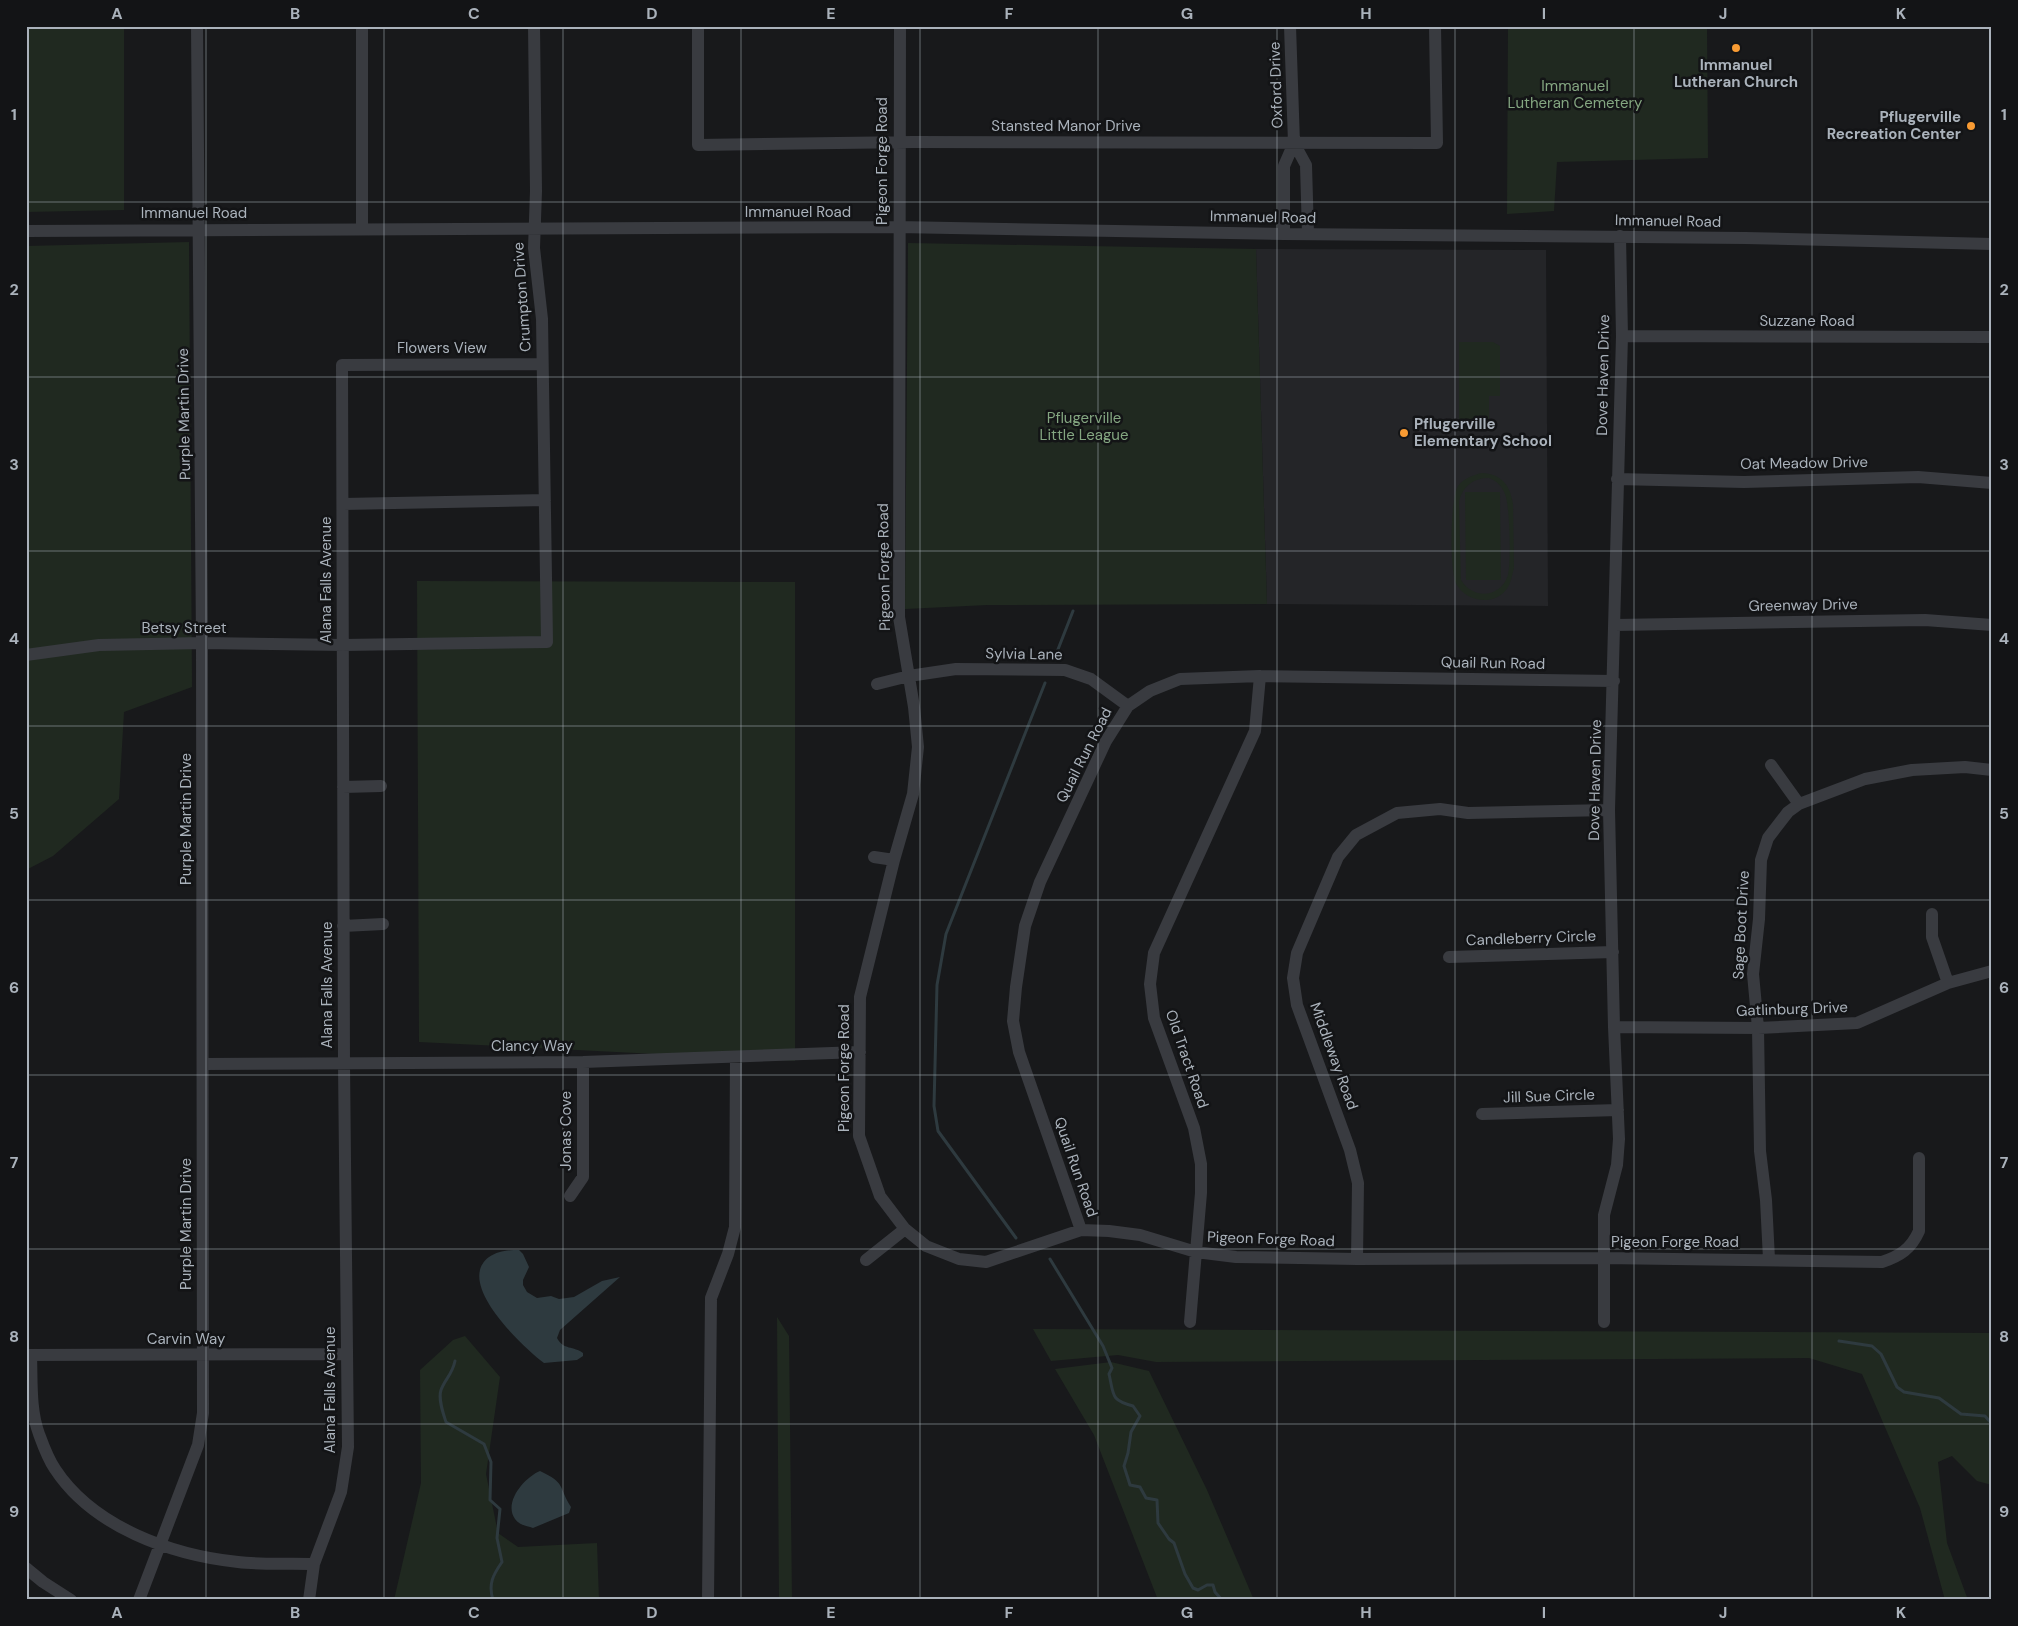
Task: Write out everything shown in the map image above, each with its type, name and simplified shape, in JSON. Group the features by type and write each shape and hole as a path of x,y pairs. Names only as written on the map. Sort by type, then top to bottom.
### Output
{"street":[{"name":"Purple Martin Drive","path":"139,1600 198,1445 202,1428 202,643 197,26"},
{"path":"362,26 362,229"},
{"path":"534,26 536,191 534,228"},
{"name":"Stansted Manor Drive","path":"698,26 698,145 898,142 1437,143 1435,26"},
{"name":"Pigeon Forge Road","path":"900,26 898,142 899,617 918,747 913,794 894,860 860,997 859,1136 880,1196 905,1229 926,1246 959,1259 986,1262 1082,1230 1109,1231 1140,1236 1196,1252 1236,1257 1357,1259 1769,1259 1882,1262 1908,1250 1918,1231 1919,1158"},
{"name":"Oxford Drive","path":"1290,26 1294,143"},
{"path":"1284,234 1284,166 1294,143"},
{"path":"1294,143 1306,165 1308,234"},
{"name":"Crumpton Drive","path":"534,228 534,248 542,319 545,500"},
{"name":"Immanuel Road","path":"26,232 198,229 898,228 1284,234 1620,236 1992,244"},
{"name":"Dove Haven Drive","path":"1604,1322 1604,1215 1617,1165 1619,1139 1614,1027 1609,810 1622,336 1620,236"},
{"name":"Suzzane Road","path":"1622,336 1992,337"},
{"name":"Flowers View","path":"342,365 542,364"},
{"name":"Alana Falls Avenue","path":"310,1600 314,1564 341,1492 348,1447 343,926 342,365"},
{"name":"Oat Meadow Drive","path":"1617,479 1744,482 1918,477 1992,483"},
{"path":"342,504 545,500"},
{"name":"Betsy Street","path":"26,656 99,645 202,643 343,645 547,642 545,500"},
{"name":"Greenway Drive","path":"1615,625 1925,620 1992,625"},
{"name":"Sylvia Lane","path":"877,684 909,676 956,669 1065,670 1091,679 1128,706"},
{"name":"Quail Run Road","path":"1082,1230 1019,1052 1013,1021 1025,926 1040,882 1106,741 1128,706 1150,690 1180,679 1260,676 1614,681"},
{"name":"Old Tract Road","path":"1190,1322 1201,1193 1201,1164 1194,1128 1154,1018 1150,984 1154,953 1255,731 1260,676"},
{"path":"1771,765 1799,804"},
{"name":"Sage Boot Drive","path":"1769,1259 1766,1200 1760,1151 1758,1028 1753,974 1760,919 1761,860 1768,838 1788,812 1799,804 1864,779 1912,770 1964,767 1992,770"},
{"path":"343,787 381,786"},
{"name":"Middleway Road","path":"1357,1259 1358,1184 1350,1150 1297,1005 1293,978 1297,953 1338,857 1356,835 1397,813 1440,809 1468,813 1609,810"},
{"path":"874,857 894,860"},
{"path":"1932,914 1932,937 1948,983"},
{"path":"343,926 383,924"},
{"name":"Candleberry Circle","path":"1449,957 1613,952"},
{"name":"Gatlinburg Drive","path":"1614,1027 1758,1028 1856,1024 1948,983 1992,971"},
{"name":"Clancy Way","path":"203,1064 583,1062 860,1052"},
{"path":"708,1600 711,1298 728,1254 735,1228 736,1056"},
{"name":"Jonas Cove","path":"570,1196 583,1177 583,1062"},
{"name":"Jill Sue Circle","path":"1482,1114 1618,1110"},
{"path":"866,1260 905,1229"},
{"name":"Carvin Way","path":"29,1355 202,1356 346,1354"},
{"path":"29,1355 38,1433 54,1468 69,1486 98,1512 118,1526 160,1546 191,1555 239,1562 314,1564"},
{"path":"26,1568 43,1582 71,1600"}],"shaded area":[{"name":"Pflugerville Elementary School","path":"1256,249 1546,250 1548,606 1267,604"},
{"path":"519,1250 529,1267 523,1280 523,1285 527,1292 537,1298 551,1296 559,1299 574,1297 602,1281 620,1277 560,1330 557,1338 559,1342 583,1353 583,1356 577,1360 544,1363 508,1329 485,1298 480,1282 480,1268 492,1255 503,1251"},
{"path":"540,1471 558,1482 571,1507 569,1513 533,1528 523,1525 515,1519 512,1505 517,1491 522,1484"}],"green space":[{"path":"26,26 124,26 124,210 26,212"},
{"name":"Immanuel Lutheran Cemetery","path":"1508,26 1707,26 1708,158 1557,162 1554,211 1507,214"},
{"path":"189,242 192,687 124,712 119,799 53,856 26,870 26,246"},
{"name":"Pflugerville Little League","path":"908,243 1256,249 1267,604 987,605 905,609"},
{"path":"1459,342 1493,342 1500,346 1500,396 1489,396 1489,429 1459,429"},
{"path":"1481,473 1500,478 1510,491 1513,504 1514,568 1512,576 1509,585 1501,595 1487,600 1473,598 1461,591 1454,578 1452,552 1452,520 1455,493 1463,481","holes":["1489,478 1501,486 1507,500 1510,559 1508,575 1504,583 1493,592 1486,594 1472,591 1461,580 1459,501 1466,487 1478,479"]},
{"path":"1465,492 1500,492 1501,580 1466,580"},
{"path":"417,581 795,582 795,1061 419,1042"},
{"path":"777,1317 789,1336 792,1600 779,1600"},
{"path":"1033,1329 1992,1333 1992,1485 1977,1481 1952,1456 1938,1462 1947,1543 1968,1600 1945,1600 1920,1508 1862,1374 1809,1358 1156,1362 1118,1355 1051,1361"},
{"path":"465,1336 500,1377 486,1474 498,1533 518,1547 597,1543 599,1600 394,1600 421,1483 420,1370 453,1340"},
{"path":"1111,1362 1149,1371 1207,1490 1254,1600 1158,1600 1094,1435 1055,1369"}],"waterway":[{"path":"1055,657 1073,611"},
{"path":"1016,1238 938,1131 934,1106 937,985 946,934 1045,683"},
{"path":"1050,1259 1103,1346 1112,1368 1109,1374 1114,1396 1120,1401 1133,1406 1140,1416 1131,1432 1124,1466 1130,1485 1140,1487 1146,1498 1157,1500 1158,1523 1174,1543 1185,1574 1193,1588 1198,1590 1207,1585 1213,1585 1215,1592 1222,1600"},
{"path":"1839,1341 1872,1346 1881,1354 1897,1387 1904,1392 1939,1398 1961,1414 1985,1416 1992,1424"},
{"path":"455,1361 441,1390 440,1402 446,1422 484,1444 491,1462 490,1500 500,1509 497,1538 502,1562 491,1584 493,1600"}],"place":[{"name":"Immanuel Lutheran Church","path":"1736,48"},
{"name":"Pflugerville Recreation Center","path":"1971,126"},
{"name":"Pflugerville Elementary School","path":"1404,433"}]}
